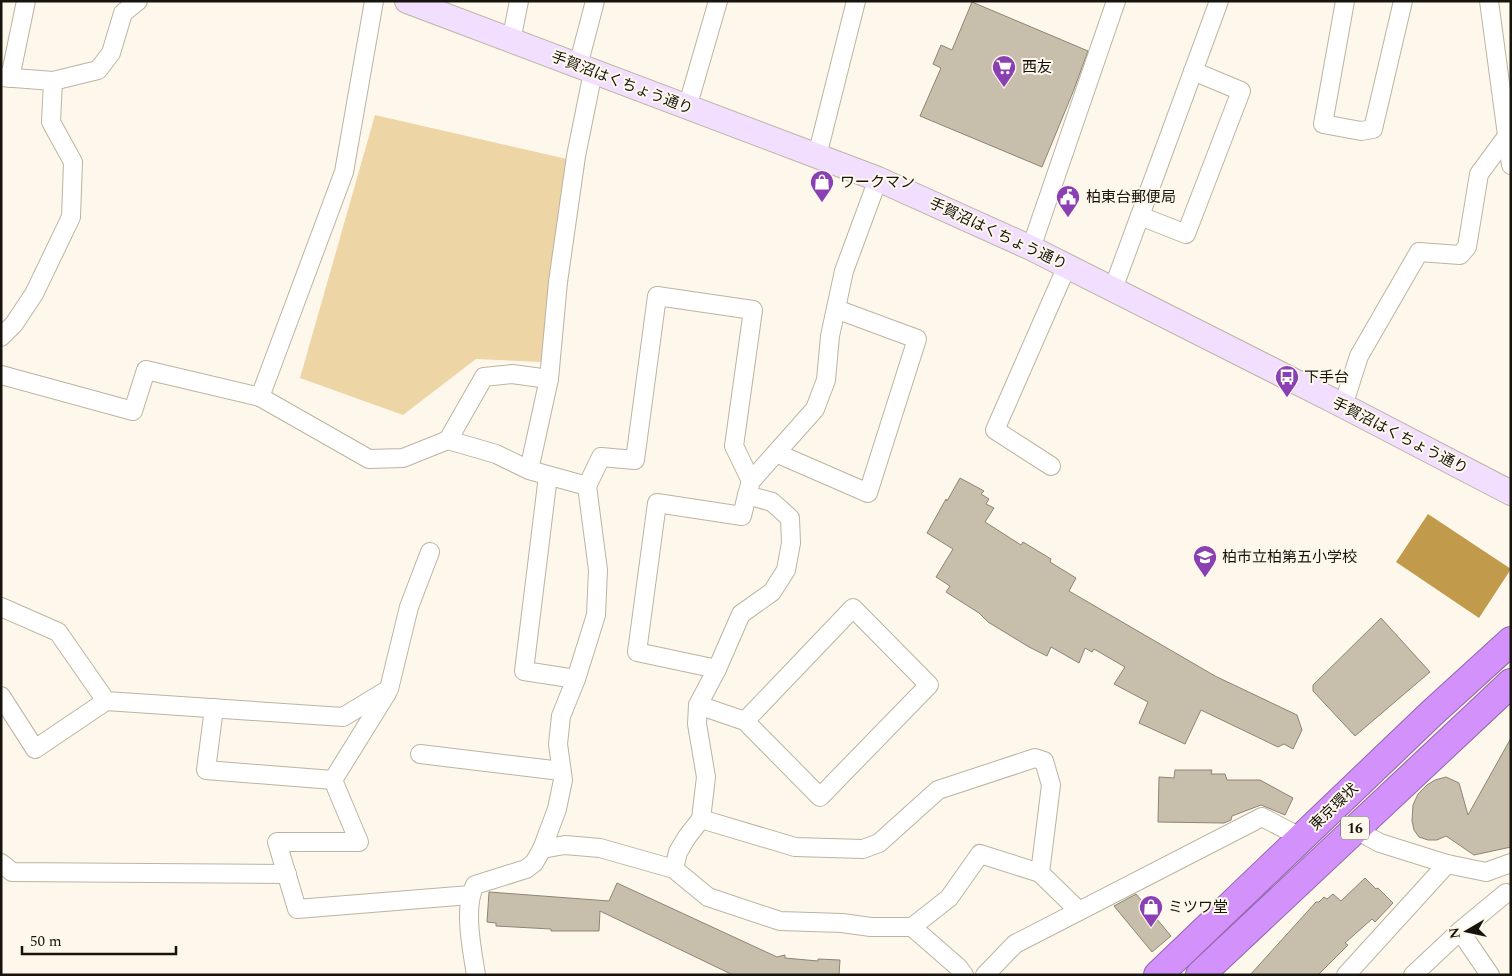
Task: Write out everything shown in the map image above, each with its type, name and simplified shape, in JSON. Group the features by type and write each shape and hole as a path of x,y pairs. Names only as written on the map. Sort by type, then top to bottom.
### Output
{"highway":[{"name":"東京環状","path":"1158,975 1432,713 1511,641"},
{"name":"東京環状","path":"1200,975 1511,683"}],"street":[{"path":"26,1 6,77 53,81 98,70 111,53 123,14 138,1"},
{"path":"260,397 344,172 374,1"},
{"name":"手賀沼はくちょう通り","path":"407,1 878,179 1031,248 1511,493"},
{"path":"511,41 519,1"},
{"path":"529,470 549,379 558,282 576,156 594,1"},
{"path":"687,108 718,1"},
{"path":"817,156 856,1"},
{"path":"1031,248 1116,1"},
{"path":"1113,289 1219,1"},
{"path":"1345,1 1323,124 1361,131 1373,129 1403,1"},
{"path":"1489,1 1511,165"},
{"path":"1140,216 1186,234 1241,90 1193,71"},
{"path":"1,337 14,324 34,294 71,217 73,162 51,122 53,81"},
{"path":"1342,406 1359,356 1419,252 1460,255 1467,247 1479,174 1506,136"},
{"path":"717,669 637,652 657,503 742,516 749,488 776,453 815,409 826,380 830,336 844,271 878,179"},
{"path":"1051,466 995,430 1067,266"},
{"path":"476,975 470,940 470,894 476,885 526,869 534,863 542,849 557,809 563,780 558,744 561,716 576,679 596,615 598,570 587,486 600,457 635,460 657,296 753,310 734,446 749,488 772,502 790,518 791,543 786,570 772,592 740,614 717,669 698,705 698,724 706,777 701,819 686,837 678,852 674,868"},
{"path":"776,453 868,492 917,339 836,309"},
{"path":"1,375 133,411 146,370 260,397 369,459 403,458 448,440 496,454 529,470 587,486"},
{"path":"448,440 484,377 512,374 549,379"},
{"path":"548,476 524,671 576,679"},
{"path":"333,780 389,689 409,608 430,552"},
{"path":"1,607 58,632 106,701"},
{"path":"698,705 746,721 820,797 929,685 853,608 746,721"},
{"path":"1,696 35,749 106,701 343,717 389,689"},
{"path":"214,708 206,770 333,780"},
{"path":"420,754 561,771"},
{"path":"701,819 795,847 863,849 879,843 938,790 1035,758 1044,760 1051,785 1040,873"},
{"path":"333,780 360,842 277,842 298,909 470,894"},
{"path":"986,975 1015,944 1262,817 1302,838"},
{"path":"1354,829 1380,843 1447,864 1486,872 1511,863"},
{"path":"542,849 565,846 600,848 674,868 708,897 780,921 842,923 871,927 912,927 949,898 980,854 1040,873 1079,911"},
{"path":"1,863 12,872 287,874"},
{"path":"1346,975 1447,864"},
{"path":"1413,975 1460,931 1508,897 1486,872"},
{"path":"912,927 958,967 964,975"},
{"path":"1460,931 1490,975"}],"shaded area":[{"path":"375,115 571,160 541,362 476,359 403,415 300,378"},
{"path":"1428,514 1511,569 1479,618 1396,562"}],"building":[{"path":"972,2 1088,51 1042,167 920,116 941,68 933,64 941,45 952,50"},
{"path":"960,478 984,491 981,494 989,499 986,504 994,508 985,522 1021,545 1023,542 1051,559 1050,562 1076,578 1069,591 1215,676 1297,715 1302,730 1293,749 1284,744 1278,747 1201,710 1185,744 1139,723 1148,702 1114,684 1125,667 1094,649 1092,652 1085,648 1079,663 1051,647 1047,656 988,622 979,613 946,592 950,586 936,577 953,549 927,533"},
{"path":"1381,618 1430,672 1355,736 1313,691 1313,685"},
{"path":"1511,738 1511,847 1474,855 1446,836 1437,840 1419,837 1414,830 1412,821 1413,805 1418,794 1435,780 1446,777 1459,783 1468,815"},
{"path":"1175,770 1212,770 1211,774 1225,774 1227,780 1260,780 1293,798 1285,815 1261,805 1232,816 1231,820 1224,823 1158,822 1159,777 1174,778"},
{"path":"1365,878 1393,903 1375,922 1372,919 1345,943 1348,945 1318,975 1250,975 1316,902 1319,902 1324,897 1327,899 1333,894 1341,901"},
{"path":"617,883 777,957 785,955 785,958 818,961 818,959 840,960 839,975 733,975 600,911 599,931 551,931 551,929 496,926 496,923 487,922 489,892 609,901"},
{"path":"1136,894 1171,936 1152,952 1114,906"}],"place":[{"name":"西友","path":"1004,88"},
{"name":"ワークマン","path":"822,203"},
{"name":"柏東台郵便局","path":"1068,218"},
{"name":"下手台","path":"1287,398"},
{"name":"柏市立柏第五小学校","path":"1205,578"},
{"name":"ミツワ堂","path":"1151,928"}]}
